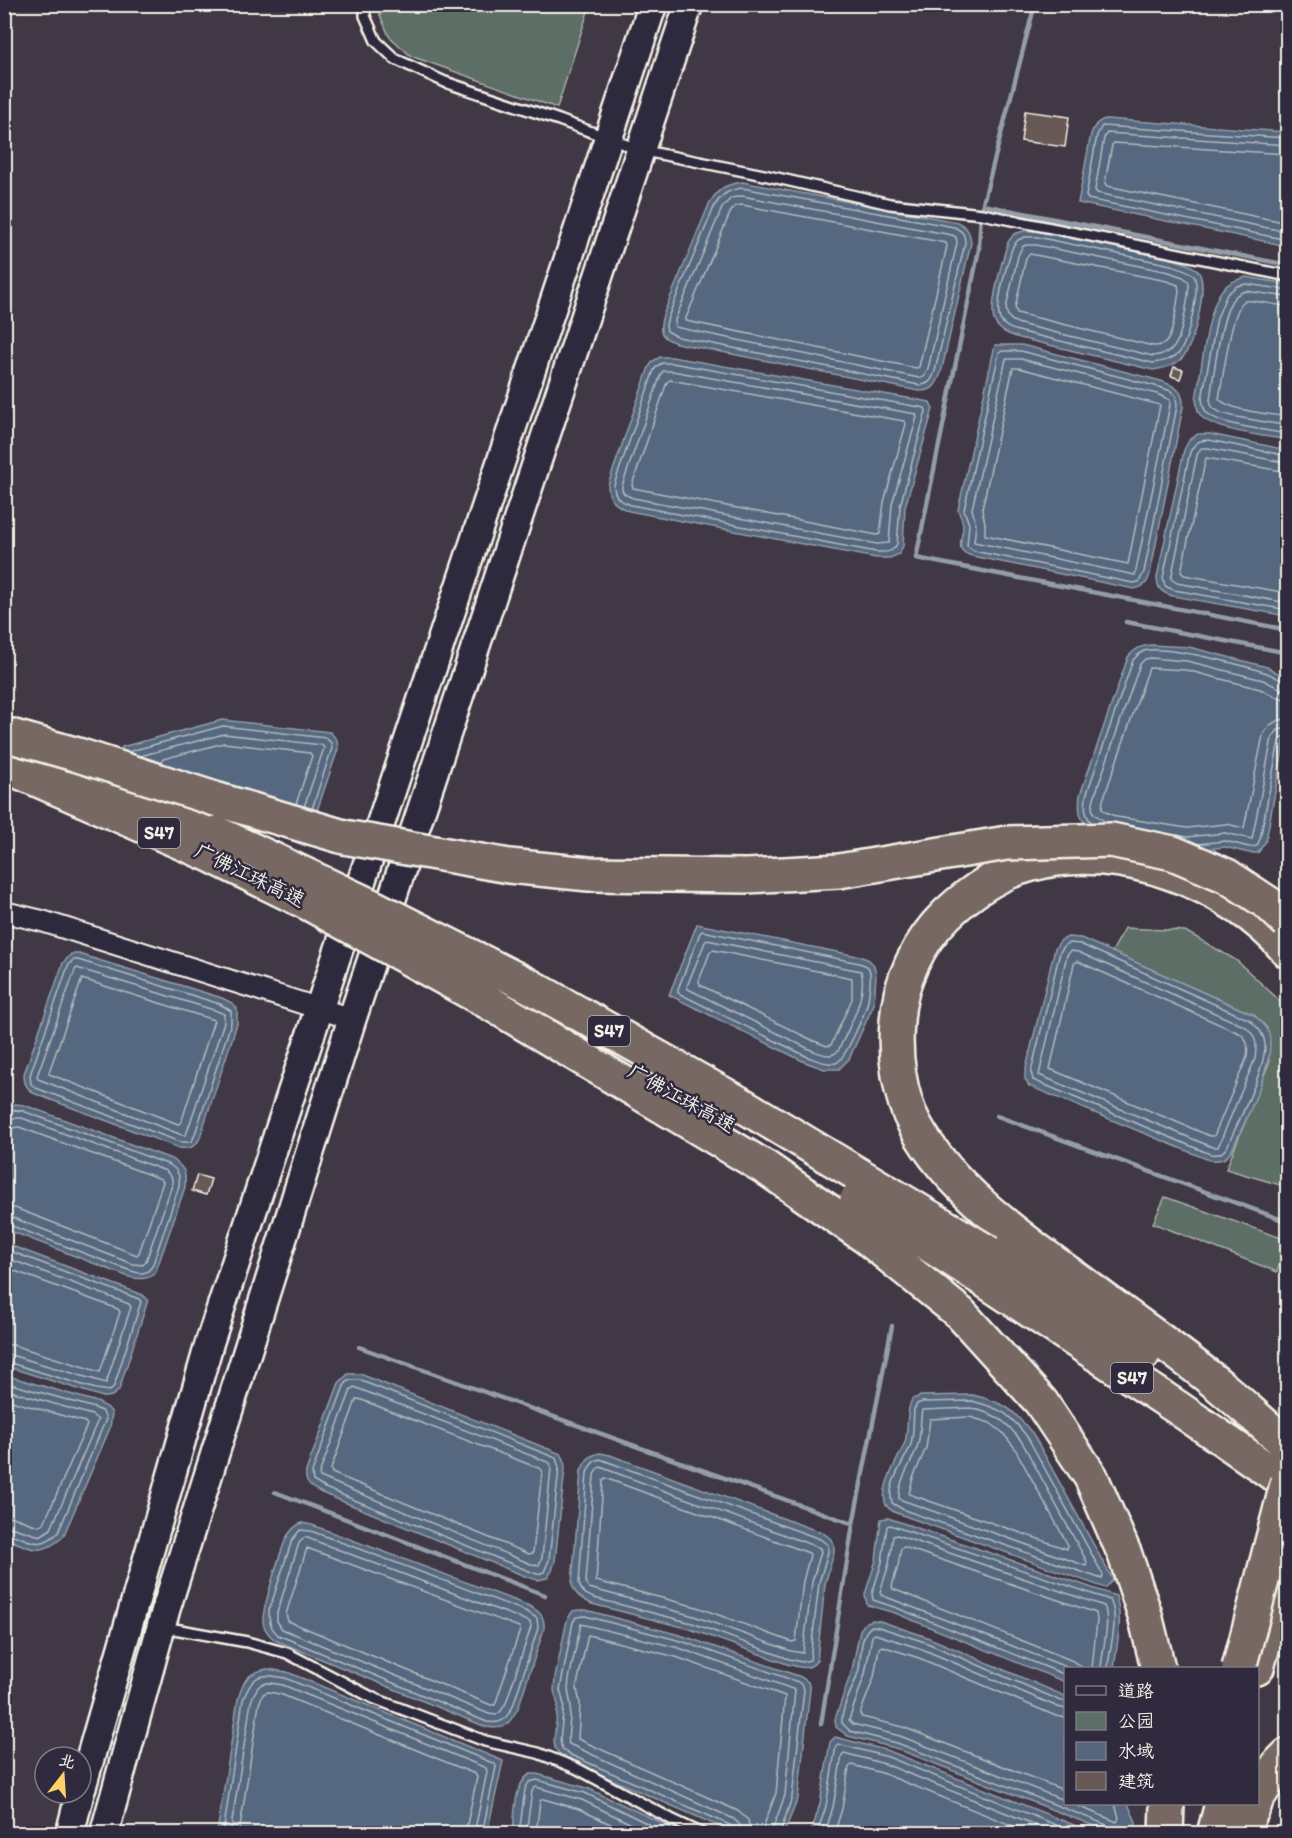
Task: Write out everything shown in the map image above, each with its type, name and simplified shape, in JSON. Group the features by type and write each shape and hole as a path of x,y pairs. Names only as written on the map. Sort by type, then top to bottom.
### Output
{"highway":[{"path":"4,736 78,755 344,837 509,866 589,874 747,876 839,870 1007,843 1111,840 1173,853 1227,876 1268,903 1287,922"},
{"name":"广佛江珠高速","path":"4,736 373,907 528,985 739,1103 991,1252 1287,1447"},
{"name":"广佛江珠高速","path":"4,765 206,853 535,1017 719,1118 857,1199 991,1252 1178,1408 1287,1482"},
{"path":"991,1252 973,1197 937,1157 914,1123 900,1084 895,1044 897,1008 910,967 932,928 964,899 998,876 1033,863 1071,858 1109,859 1148,866 1187,879 1223,896 1255,918 1287,951"},
{"path":"312,905 490,1003 766,1168 866,1237 960,1313 1041,1402 1091,1477 1125,1554 1145,1615 1158,1667"},
{"path":"1239,1667 1287,1482"},
{"path":"1257,1667 1287,1553"},
{"path":"1259,1794 1287,1755"},
{"path":"1166,1833 1167,1805"},
{"path":"1197,1833 1204,1805"},
{"path":"1214,1833 1221,1805"},
{"path":"1240,1833 1253,1805"}],"main road":[{"path":"93,1749 210,1341 653,4"},
{"path":"104,1833 160,1627 352,1019 689,4"},
{"path":"70,1833 77,1805"}],"street":[{"path":"4,912 42,921 352,1019"}],"lane":[{"path":"365,4 365,16 376,41 395,59 445,82 640,150 890,204 982,214 1287,276"},
{"path":"160,1627 247,1642 287,1653 373,1698 485,1741 538,1753 576,1768 671,1819 703,1833"}],"green space":[{"path":"379,4 590,5 557,108 411,56 389,36 380,15"},
{"path":"1125,928 1185,931 1236,960 1279,1000 1288,1016 1287,1187 1226,1169 1269,1063 1267,1028 1254,1015 1112,952"},
{"path":"1165,1197 1287,1240 1277,1272 1153,1223"}],"water":[{"path":"1106,119 1287,132 1287,246 1078,203 1091,134 1100,121"},
{"path":"742,182 957,222 966,228 971,243 941,373 933,387 919,391 676,343 664,336 661,330 663,315 710,202 723,188"},
{"path":"1037,231 1173,259 1196,269 1201,278 1201,301 1192,341 1183,357 1173,365 1153,370 1020,338 1001,330 994,320 993,313 997,282 1008,242 1014,234"},
{"path":"1246,277 1287,284 1287,440 1218,426 1199,413 1196,399 1212,312 1222,290 1227,285"},
{"path":"995,345 1022,345 1161,381 1174,387 1182,396 1183,407 1150,574 1143,586 1134,589 972,556 966,554 961,548 963,524 958,510"},
{"path":"660,357 672,357 930,402 933,409 905,507 903,546 899,554 890,558 876,558 629,511 616,504 609,495 608,485 649,367"},
{"path":"1198,434 1210,434 1287,450 1287,616 1173,596 1163,592 1159,587 1157,577 1184,450 1190,439"},
{"path":"1151,645 1189,647 1267,667 1287,678 1287,727 1266,841 1258,853 1225,847 1186,851 1094,832 1082,820 1079,807 1080,795 1128,657 1138,648"},
{"path":"222,720 330,732 337,740 338,749 305,846 112,769 122,747"},
{"path":"1287,803 1287,859 1282,854 1279,840"},
{"path":"697,924 869,960 874,965 876,975 874,1004 849,1059 839,1069 824,1069 805,1062 669,995"},
{"path":"1068,937 1081,938 1254,1015 1266,1027 1270,1040 1265,1071 1252,1107 1228,1156 1220,1160 1209,1160 1029,1086 1025,1079 1025,1072 1055,948 1061,940"},
{"path":"71,954 79,954 222,998 237,1008 237,1024 199,1140 193,1146 179,1148 33,1093 27,1087 24,1074 63,963"},
{"path":"15,1104 24,1105 174,1160 180,1166 185,1174 185,1187 155,1274 143,1278 129,1277 5,1229 5,1108"},
{"path":"4,1243 143,1295 148,1300 119,1390 114,1395 103,1397 5,1366"},
{"path":"348,1374 360,1374 561,1454 565,1468 555,1561 547,1578 538,1580 527,1577 322,1493 310,1485 306,1479 306,1471 339,1383"},
{"path":"5,1375 97,1402 107,1407 112,1413 110,1428 63,1537 41,1549 28,1548 5,1538"},
{"path":"973,1395 1001,1404 1019,1418 1033,1434 1113,1580 1105,1588 898,1513 886,1505 884,1498 887,1482 905,1442 912,1399 921,1396"},
{"path":"600,1453 823,1533 830,1538 834,1544 834,1553 825,1584 817,1660 814,1664 804,1668 787,1664 690,1629 592,1604 579,1596 572,1584 581,1471 588,1459"},
{"path":"888,1518 1116,1596 1119,1623 1114,1667 1064,1667 1064,1682 895,1613 867,1605 865,1594 876,1560 881,1519"},
{"path":"302,1523 527,1605 538,1612 542,1617 544,1629 518,1708 512,1719 502,1727 486,1727 275,1640 263,1624 269,1592 288,1535"},
{"path":"586,1610 683,1636 801,1677 808,1682 810,1689 798,1798 784,1833 734,1833 562,1757 555,1748 554,1740 558,1705 554,1691 555,1677 567,1620 573,1611"},
{"path":"872,1620 880,1621 927,1637 1064,1696 1064,1805 1128,1805 1136,1822 1136,1832 1112,1833 895,1748 848,1736 836,1727 835,1719 852,1670 860,1630 865,1623"},
{"path":"267,1669 287,1672 503,1761 487,1833 217,1833 238,1699 247,1678"},
{"path":"835,1737 889,1751 1094,1833 811,1833 820,1804 830,1742"},
{"path":"530,1774 587,1788 683,1833 513,1833 520,1785"}],"building":[{"path":"1025,111 1069,117 1065,147 1021,141"},
{"path":"1174,367 1183,370 1180,379 1171,376"},
{"path":"197,1175 211,1179 206,1195 192,1191"}],"waterway":[{"path":"1035,4 981,211 979,249 916,558 1288,630"},
{"path":"983,205 1288,265"},
{"path":"1126,622 1288,653"},
{"path":"997,1116 1288,1222"},
{"path":"821,1724 853,1524 892,1326"},
{"path":"359,1347 853,1524"},
{"path":"275,1492 545,1595"}]}
